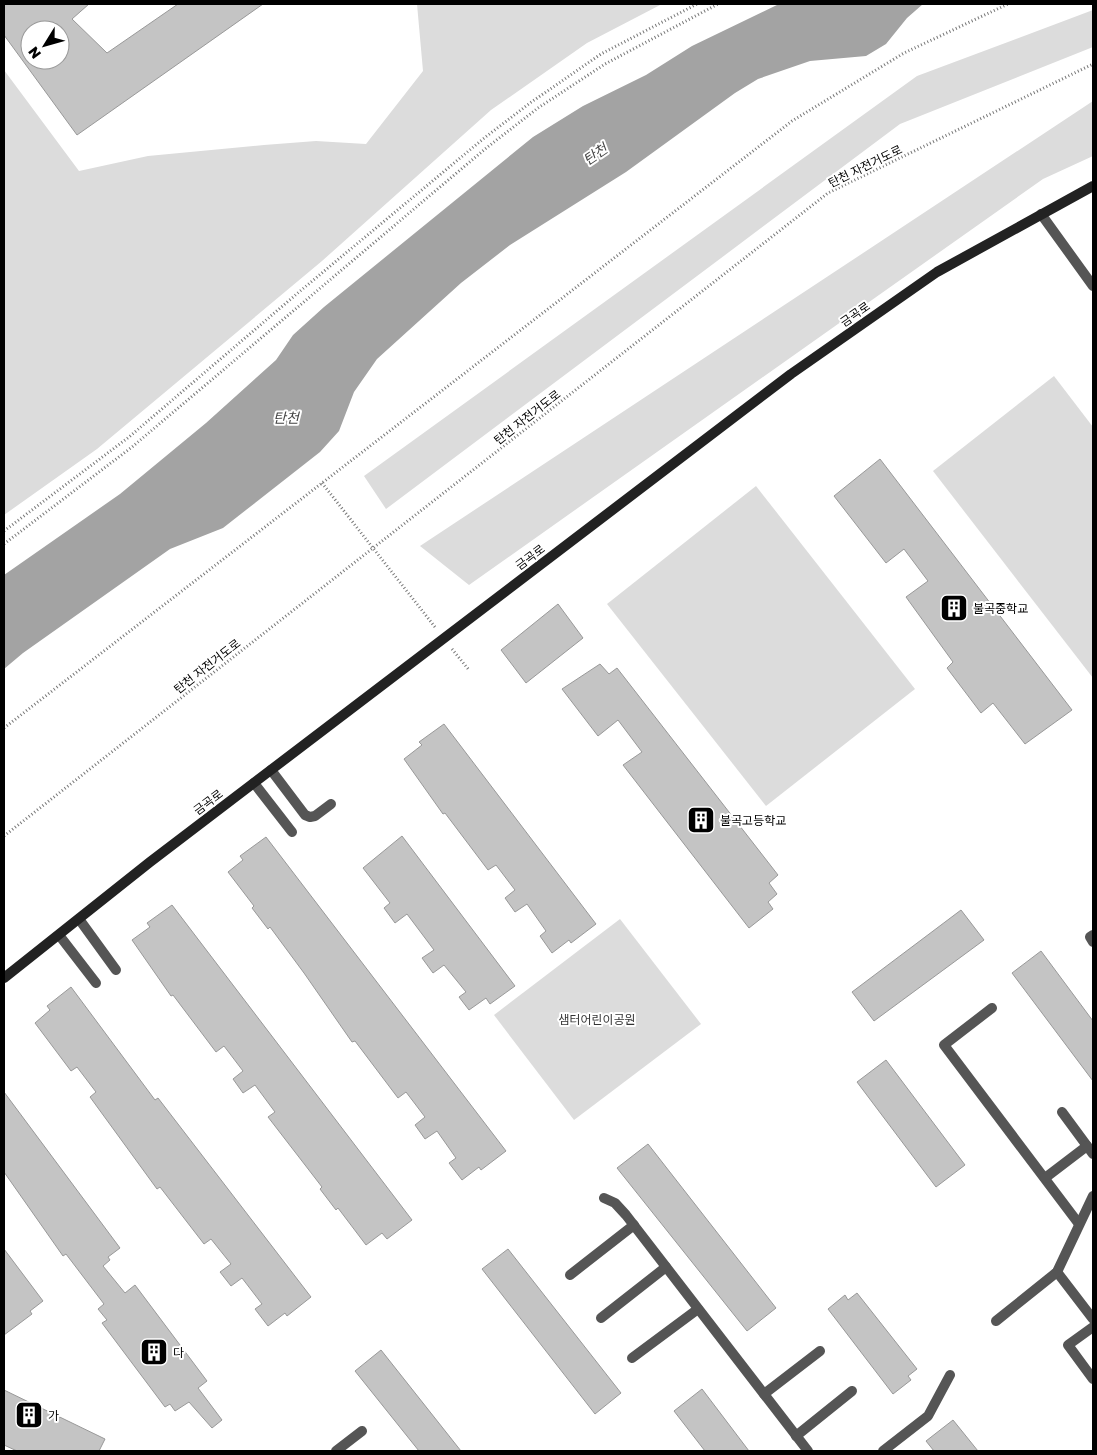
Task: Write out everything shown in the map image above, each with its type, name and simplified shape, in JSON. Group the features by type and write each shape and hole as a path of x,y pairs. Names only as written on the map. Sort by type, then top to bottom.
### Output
{"main road":[{"name":"금곡로","path":"4,978 150,862 791,374 937,272 1093,186"}],"street":[{"path":"1041,214 1093,286"},
{"path":"271,770 306,815 310,817 316,816 331,804"},
{"path":"254,783 292,832"},
{"path":"79,920 116,970"},
{"path":"1093,935 1090,937 1093,942"},
{"path":"59,936 96,983"},
{"path":"992,1008 944,1045 1080,1224"},
{"path":"1045,1178 1090,1150 1062,1112"},
{"path":"996,1321 1057,1272 1093,1196"},
{"path":"604,1198 615,1203 634,1225 808,1451"},
{"path":"570,1275 634,1225"},
{"path":"601,1318 666,1267"},
{"path":"1057,1272 1093,1319"},
{"path":"632,1358 698,1309"},
{"path":"1093,1327 1068,1345 1093,1379"},
{"path":"764,1394 820,1350"},
{"path":"883,1451 928,1416 950,1375"},
{"path":"796,1436 852,1391"},
{"path":"336,1451 362,1432"}],"path":[{"path":"4,531 129,437 299,292 522,109 601,54 697,4"},
{"path":"4,544 132,447 485,149 538,108 605,64 718,4"},
{"path":"4,728 792,120 904,53 1008,4"},
{"name":"탄천 자전거도로","path":"4,836 828,193 1093,64"},
{"path":"322,483 438,631"},
{"path":"450,647 469,670"}],"green space":[{"path":"417,4 662,4 587,43 491,110 322,261 97,449 4,515 4,70 79,171 148,156 264,145 316,141 366,144 423,71"},
{"path":"1093,10 1093,47 900,124 386,509 364,476 917,76"},
{"path":"1093,101 1093,156 1043,179 469,585 420,546"},
{"path":"1054,376 1093,427 1093,678 933,471"},
{"path":"756,486 915,689 766,806 607,604"},
{"name":"샘터어린이공원","path":"620,919 701,1024 574,1120 494,1015"}],"water":[{"name":"탄천","path":"779,4 923,4 907,18 886,44 866,56 810,61 758,79 735,93 626,172 510,245 461,283 377,359 354,392 339,431 320,452 223,528 170,549 23,653 4,669 4,575 120,494 206,423 276,360 293,335 324,307 533,137 583,106 646,75 692,46"}],"building":[{"path":"4,4 89,4 72,19 107,53 178,4 263,4 77,135 30,70 70,70 70,20 20,20 20,57 4,35"},
{"name":"불곡중학교","path":"880,459 1072,710 1025,744 993,703 981,713 947,668 953,662 906,597 928,581 904,549 886,563 834,496"},
{"path":"558,604 583,638 526,683 501,650"},
{"name":"불곡고등학교","path":"600,664 609,674 617,668 778,875 769,883 777,894 768,902 773,909 749,928 623,765 642,752 618,720 598,736 562,689"},
{"path":"444,724 596,924 571,943 569,940 552,953 540,936 546,931 527,904 515,912 505,898 515,890 496,865 488,870 445,813 443,814 404,759 422,745 419,742"},
{"path":"402,836 515,986 490,1004 486,998 469,1010 459,997 466,992 444,965 433,973 422,958 434,950 407,914 395,923 384,908 390,903 363,868"},
{"path":"266,837 506,1151 481,1170 479,1167 462,1180 449,1163 456,1158 437,1131 425,1139 415,1125 425,1117 406,1092 398,1098 355,1041 352,1042 304,973 270,927 268,929 252,908 254,906 228,872 243,860 240,856"},
{"path":"172,905 412,1220 387,1239 382,1233 366,1245 338,1208 336,1210 320,1189 322,1187 268,1117 275,1112 255,1085 243,1093 233,1079 243,1071 224,1046 216,1052 173,995 171,996 132,940 150,927 147,923"},
{"path":"961,910 984,940 874,1021 852,992"},
{"path":"1041,951 1093,1021 1093,1081 1012,973"},
{"path":"71,987 155,1100 158,1098 311,1297 287,1316 285,1313 268,1326 255,1309 262,1304 242,1278 231,1286 220,1272 231,1264 211,1239 204,1244 160,1187 157,1189 90,1097 96,1092 77,1067 71,1071 35,1023 50,1010 47,1006"},
{"path":"886,1060 965,1165 936,1187 857,1082"},
{"path":"4,1092 120,1248 108,1257 110,1260 103,1266 125,1293 135,1285 207,1381 198,1388 222,1420 212,1428 189,1402 175,1411 170,1404 165,1407 102,1323 107,1320 98,1309 104,1304 66,1254 63,1256 4,1172"},
{"path":"648,1144 776,1308 747,1331 617,1168"},
{"path":"4,1249 43,1301 30,1311 32,1314 4,1335"},
{"path":"508,1249 621,1393 595,1414 482,1269"},
{"path":"857,1293 917,1369 908,1376 911,1380 893,1394 828,1309 845,1295 848,1300"},
{"path":"381,1350 461,1451 419,1451 355,1371"},
{"path":"702,1389 749,1451 705,1451 674,1411"},
{"name":"가","path":"4,1390 105,1439 99,1451 17,1451 4,1445"},
{"path":"953,1420 978,1451 934,1451 926,1441"}],"place":[{"name":"불곡중학교","path":"954,608"},
{"name":"불곡고등학교","path":"701,820"},
{"name":"다","path":"154,1352"},
{"name":"가","path":"29,1415"}]}
